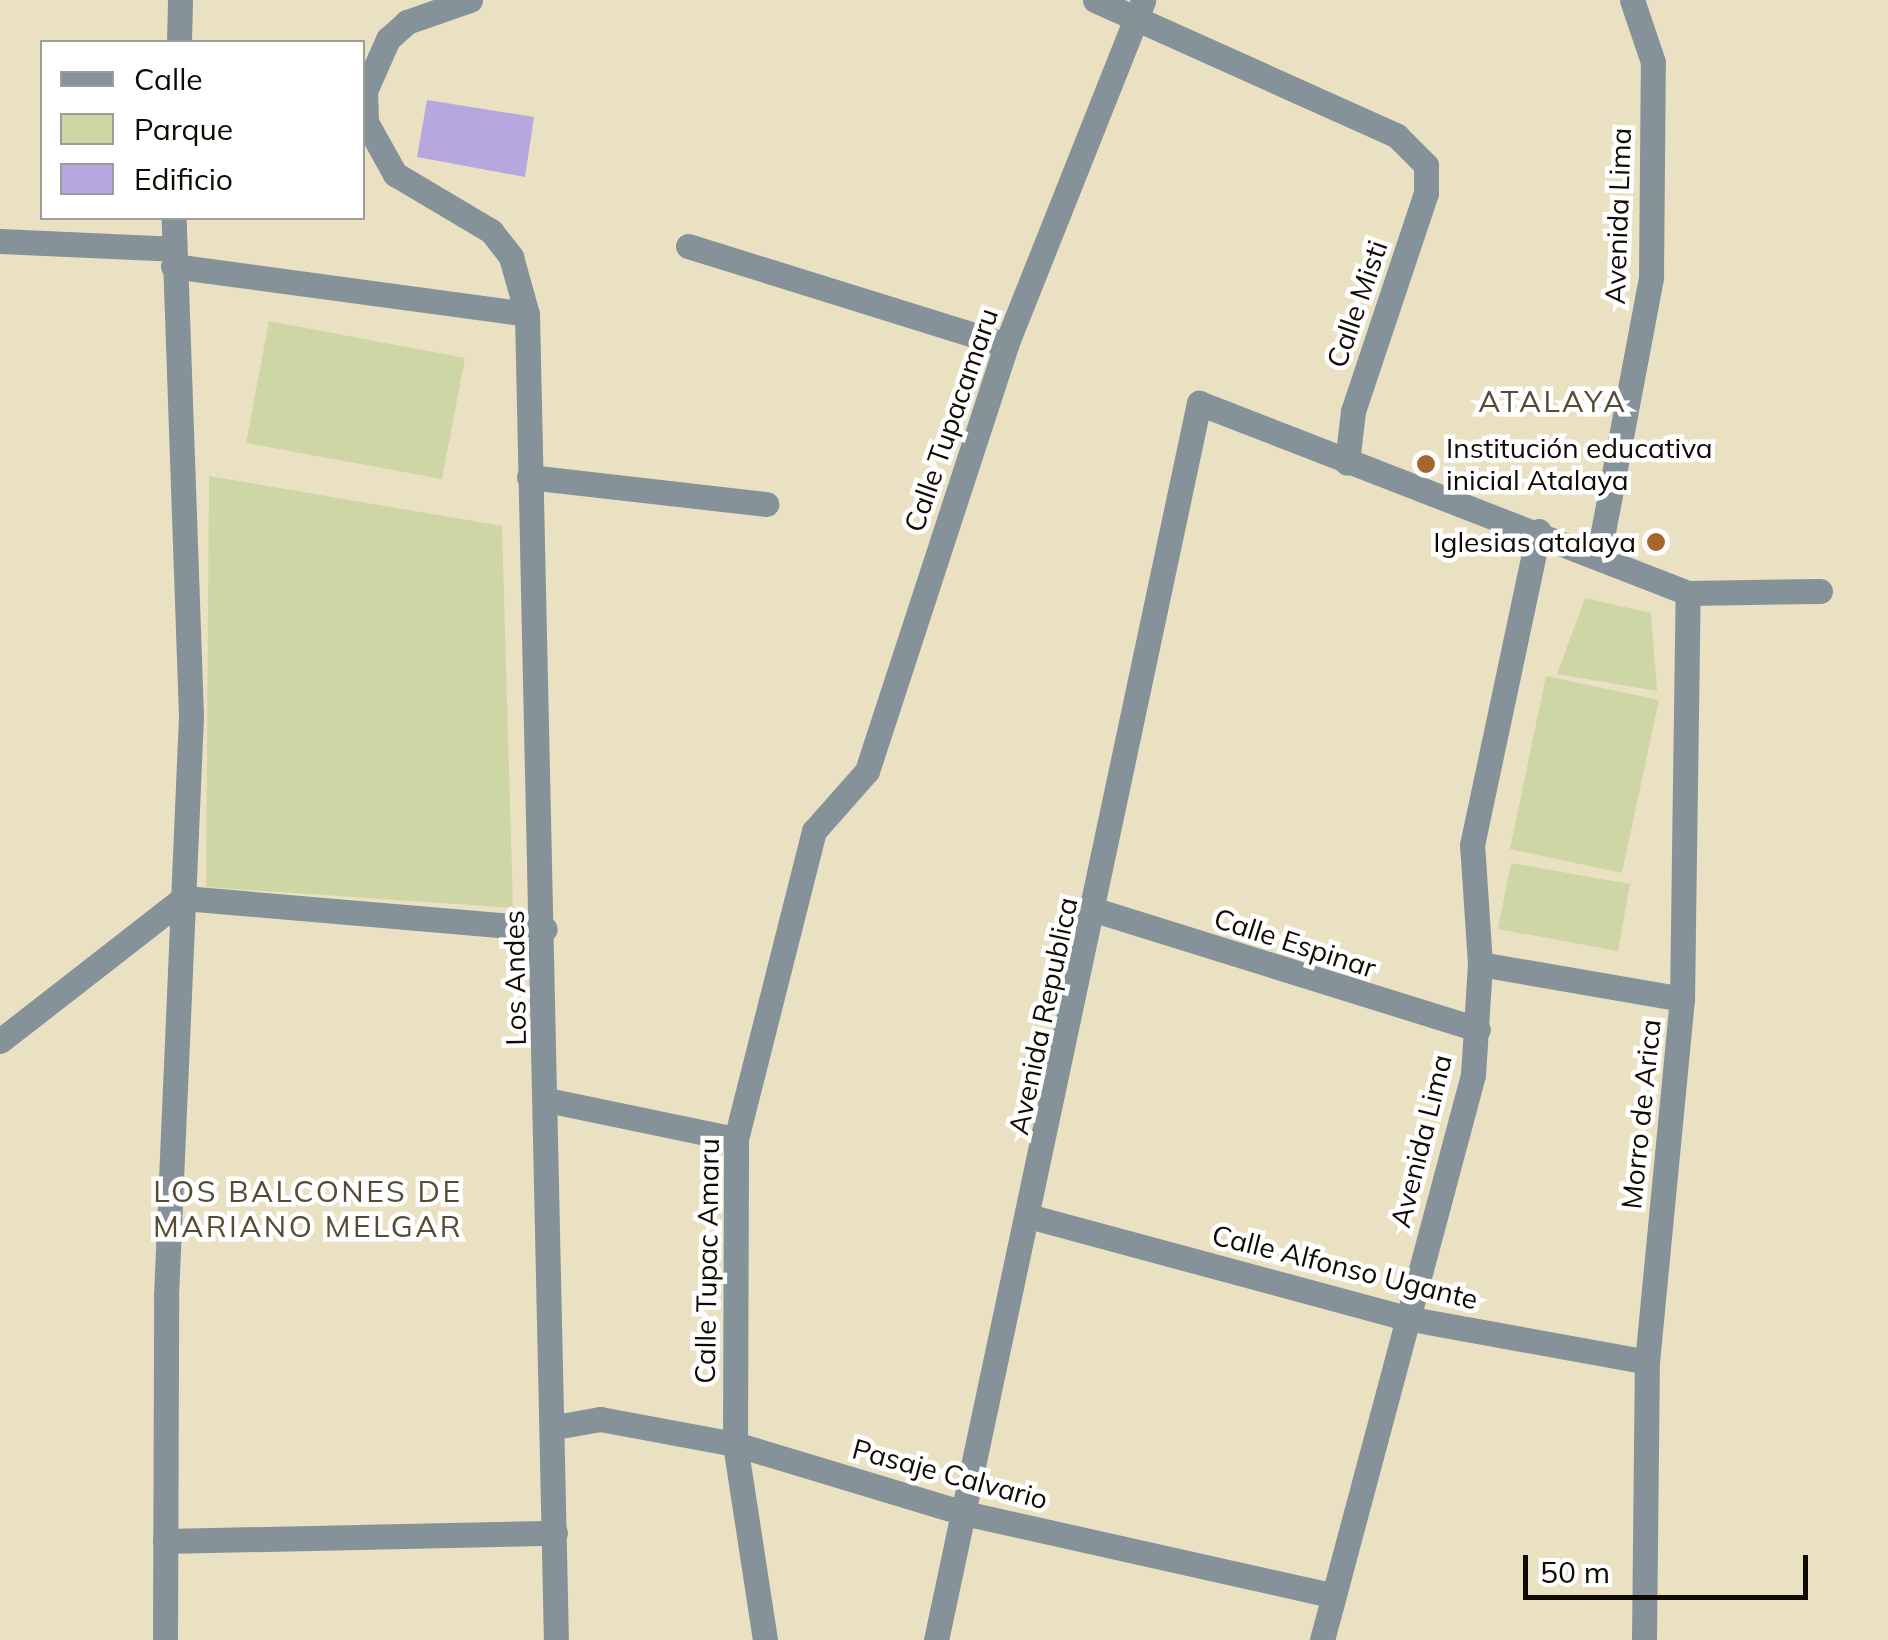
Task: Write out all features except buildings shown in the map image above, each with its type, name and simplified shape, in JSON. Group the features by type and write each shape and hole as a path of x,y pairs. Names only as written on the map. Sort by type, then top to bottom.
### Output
{"street":[{"path":"178,40 180,0"},
{"name":"Los Andes","path":"470,0 408,22 388,39 365,91 366,122 395,174 490,231 511,258 527,314 548,1100 556,1640"},
{"path":"1095,0 1139,9"},
{"name":"Avenida Lima","path":"1600,553 1651,277 1652,62 1632,0"},
{"name":"Calle Misti","path":"1139,9 1409,142 1426,164 1426,193 1352,411 1346,463"},
{"name":"Calle Tupacamaru","path":"814,831 867,772 1006,345 1139,9"},
{"path":"165,1640 192,716 174,220"},
{"path":"0,241 173,258 527,314"},
{"path":"688,246 1006,345"},
{"name":"Avenida Republica","path":"936,1640 1032,1217 1199,403 1346,463"},
{"path":"1346,463 1600,553 1688,593 1820,591"},
{"path":"529,477 766,504"},
{"name":"Avenida Lima","path":"1322,1640 1330,1595 1406,1318 1478,1029 1480,964 1472,846 1539,531"},
{"name":"Morro de Arica","path":"1644,1640 1647,1362 1682,999 1688,593"},
{"name":"Calle Tupac Amaru","path":"765,1640 735,1444 736,1139 814,831"},
{"path":"0,1040 184,898 544,929"},
{"name":"Calle Espinar","path":"1095,910 1478,1029"},
{"path":"1480,964 1682,999"},
{"path":"548,1100 736,1139"},
{"name":"Calle Alfonso Ugante","path":"1032,1217 1406,1318 1647,1362"},
{"name":"Pasaje Calvario","path":"555,1426 600,1419 735,1444 964,1514 1330,1595"},
{"path":"166,1541 555,1533"}],"green space":[{"path":"269,321 465,358 442,479 246,443"},
{"path":"209,476 502,526 513,908 206,887"},
{"path":"1585,598 1651,613 1657,691 1557,674"},
{"path":"1546,676 1659,700 1622,873 1510,849"},
{"path":"1511,863 1630,884 1618,951 1498,929"}],"place":[{"name":"Institución educativa inicial Atalaya","path":"1426,464"},
{"name":"Iglesias atalaya","path":"1656,542"}],"district":[{"name":"ATALAYA","path":"1553,401"},
{"name":"LOS BALCONES DE MARIANO MELGAR","path":"308,1208"}]}
